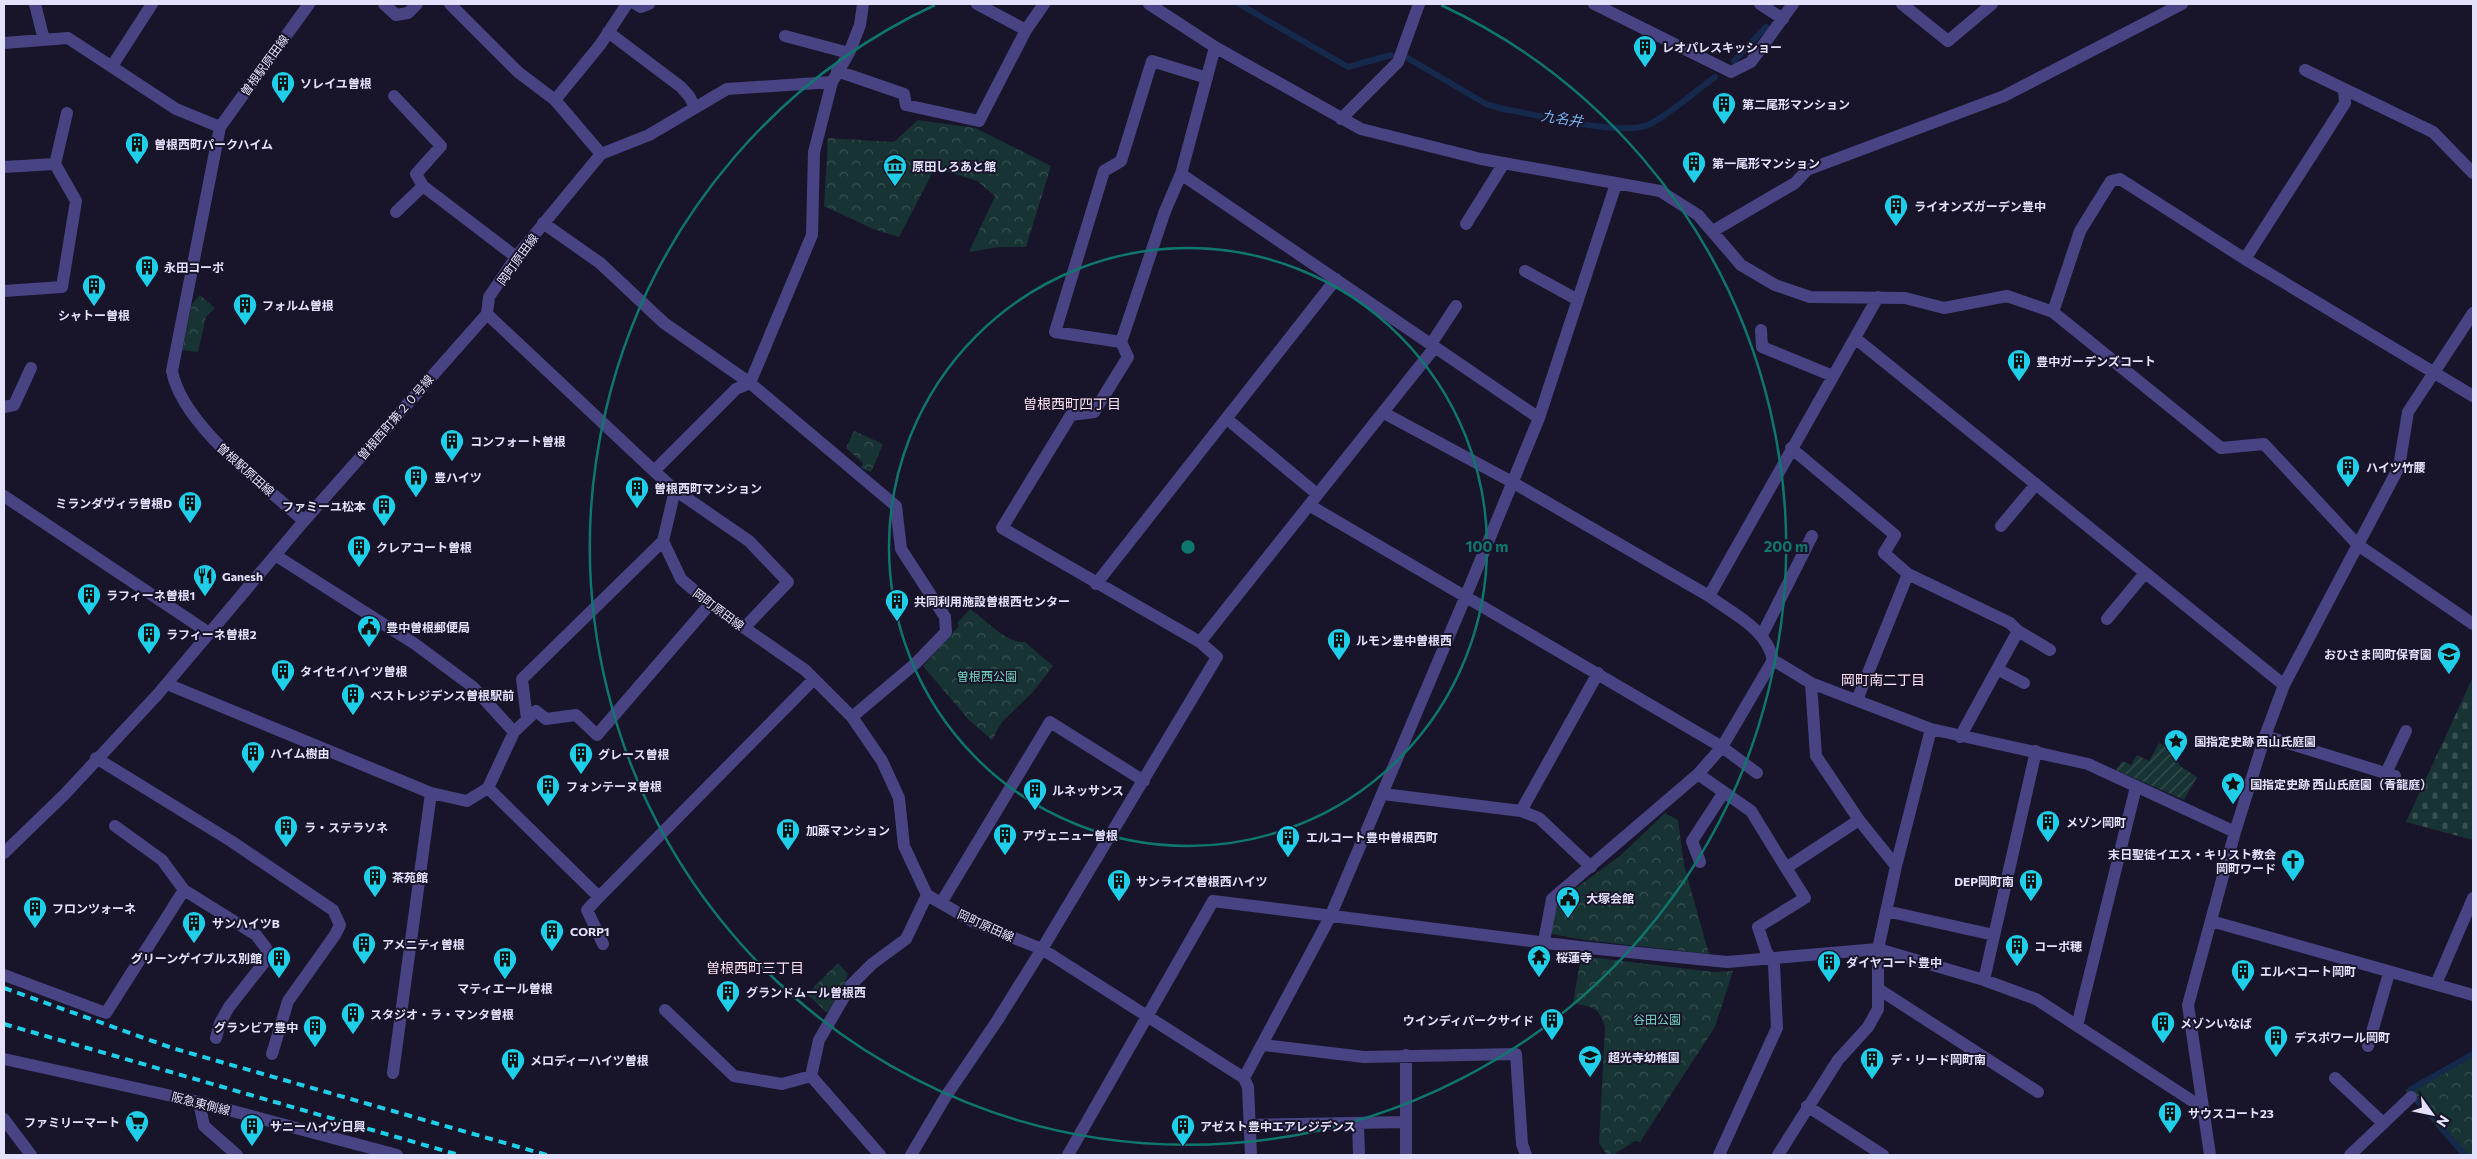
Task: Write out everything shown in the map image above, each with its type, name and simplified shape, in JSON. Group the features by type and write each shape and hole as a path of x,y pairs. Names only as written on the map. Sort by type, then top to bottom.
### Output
{"street":[{"path":"35,4 44,40"},
{"path":"112,66 152,4"},
{"name":"曽根駅原田線","path":"304,521 208,434 190,411 174,381 172,371 220,127 309,4"},
{"path":"384,4 396,15 408,13 417,4"},
{"path":"555,100 608,32 627,4"},
{"path":"636,4 641,7 649,4"},
{"path":"654,471 736,389 750,383 812,235 814,152 834,76 849,52 860,24 864,4"},
{"path":"978,4 1026,30"},
{"path":"456,6 518,72 555,100 601,154 649,135 727,89 834,76 904,94 906,105 978,121 1026,30 1044,4"},
{"path":"1149,4 1215,46 1361,130 1504,163 1660,191 1698,215 1741,265 1774,285 1810,297 1905,298 1944,308 2007,296 2053,312 2220,448 2264,444 2358,545 2473,624"},
{"path":"1341,119 1398,62 1420,4"},
{"path":"1594,4 1731,72 1751,62 1794,4"},
{"path":"1760,4 1783,18"},
{"path":"1902,4 1948,41 1992,4"},
{"path":"1713,232 1795,183 1807,170 2004,96 2182,4"},
{"path":"608,32 681,87 695,107"},
{"path":"785,36 849,52"},
{"path":"4,43 68,38 176,109 220,127"},
{"path":"911,1155 946,1096 997,1021 1042,949 1217,657 1200,642 1096,584 1002,528 1071,415 1094,412 1128,356 1121,342 1165,211 1181,174 1215,46"},
{"path":"1121,342 1055,332 1104,171 1120,161 1152,60 1207,78"},
{"path":"2305,70 2433,132 2473,173"},
{"path":"2245,259 2345,103 2344,89"},
{"path":"394,96 441,146 416,174 423,186 516,257"},
{"path":"4,291 62,287 76,202 55,164 67,113"},
{"name":"岡町原田線","path":"486,314 489,297 516,257 601,154"},
{"path":"1466,224 1504,163"},
{"path":"4,167 55,164"},
{"path":"1181,174 1539,418"},
{"path":"2053,312 2080,231 2111,181 2120,179 2245,259 2473,396"},
{"path":"1250,1155 1248,1087 1244,1078 1330,916 1465,598 1539,418 1616,184"},
{"path":"396,212 423,186"},
{"path":"543,223 600,263 664,323 750,383 896,506 901,549 945,617 946,632 916,663 852,717"},
{"path":"1525,271 1578,300"},
{"path":"1096,584 1336,279"},
{"path":"1709,596 1878,297"},
{"path":"1200,642 1384,413 1433,345 1456,306"},
{"path":"2210,1155 2188,1005 2235,832 2265,736 2284,685 2399,467 2408,412 2473,313"},
{"path":"486,314 675,490 749,541 788,582 744,628"},
{"name":"曽根西町第２０号線","path":"304,521 486,314"},
{"path":"1761,330 1762,347 1833,376"},
{"path":"1855,338 2284,685"},
{"path":"4,407 14,405 32,368"},
{"path":"1384,413 1512,482 1709,596 1762,635 1771,650 1773,660 1722,747 1698,774 1552,899 1544,941"},
{"path":"1227,419 1318,494"},
{"path":"1791,448 1895,535 1884,553 1908,574 2010,623 2018,631 2050,650"},
{"path":"2001,526 2036,484"},
{"path":"527,719 522,679 663,541 675,490"},
{"path":"4,496 209,633"},
{"path":"1309,505 1722,747 1757,773"},
{"path":"4,853 65,794 96,758 167,684 304,521"},
{"path":"1762,635 1812,536"},
{"name":"岡町原田線","path":"663,541 681,579 710,604 805,670 852,717 882,761 899,798 904,846 927,895 974,922 1042,949 1244,1078"},
{"path":"275,555 415,644 465,682 514,732"},
{"path":"2107,619 2145,573"},
{"path":"1857,700 1908,574"},
{"path":"167,684 431,794 467,801 488,788 514,732 536,710 546,719 576,715 597,735 710,604"},
{"path":"1960,737 2018,631"},
{"path":"1773,660 1811,683 1931,729 2088,764 2235,832"},
{"path":"1997,669 2024,683"},
{"path":"1521,811 1598,674"},
{"path":"603,944 587,910 814,678"},
{"path":"1811,683 1816,756 1859,820 1896,866"},
{"path":"941,904 1050,722 1144,781"},
{"path":"1778,1155 1807,1106 1838,1060 1874,1018 1878,1009 1880,990 1878,949 1896,866 1931,729"},
{"path":"2265,736 2391,775 2406,731"},
{"path":"1984,980 2036,751"},
{"path":"96,758 231,841 333,910 340,925 335,935 288,1000 272,1054"},
{"path":"1698,774 1751,811 1805,898 1758,927 1774,964 1777,1028 1719,1155"},
{"path":"2077,1026 2136,787"},
{"path":"488,788 599,897"},
{"path":"1700,862 1692,841 1724,792"},
{"path":"394,1073 431,794"},
{"path":"1383,794 1521,811 1538,818 1591,867"},
{"path":"1786,868 1859,820"},
{"path":"115,826 162,860 184,890 256,934 266,948 266,960 229,1007 220,1023 216,1038"},
{"path":"4,975 106,1013 184,890"},
{"path":"811,1076 819,1040 851,985 872,964 906,939 927,895"},
{"path":"2436,984 2473,898"},
{"path":"1068,1155 1213,901 1544,941 1579,947 1728,962 1878,949 1984,980 2036,999 2203,1108"},
{"path":"1886,911 1994,935"},
{"path":"2211,921 2389,973 2473,995"},
{"path":"2368,1046 2389,973"},
{"path":"1880,990 2038,1092"},
{"path":"665,1010 734,1076 782,1084 811,1076"},
{"path":"1263,1045 1364,1057 1516,1054 1521,1136 1526,1155"},
{"path":"1406,1055 1406,1155"},
{"name":"阪急東側線","path":"4,1059 199,1102 397,1155"},
{"path":"811,1076 880,1155"},
{"path":"2335,1078 2383,1124"},
{"path":"2350,1155 2411,1097"},
{"path":"199,1102 204,1126 237,1155"},
{"path":"1807,1106 1884,1155"},
{"path":"4,1119 31,1155"},
{"path":"1249,1125 1406,1122"},
{"path":"1358,1123 1359,1155"}],"green space":[{"path":"918,120 975,128 1051,166 1026,247 1000,247 969,252 995,196 977,181 935,168 899,237 873,229 824,206 828,138 894,142"},
{"path":"200,295 215,308 206,317 198,352 182,350 192,304"},
{"path":"854,431 883,444 871,472 861,468 863,463 846,448"},
{"name":"曽根西公園","path":"970,609 1004,635 1018,642 1025,642 1053,666 1033,692 1002,722 992,740 968,719 923,666 959,626 957,623"},
{"path":"2473,680 2473,840 2406,822"},
{"path":"2159,743 2170,749 2180,766 2197,777 2184,800 2116,770 2122,761 2131,765 2137,755 2149,761"},
{"path":"1665,813 1678,820 1684,865 1709,954 1585,940 1551,934 1557,902 1621,855"},
{"name":"谷田公園","path":"1581,956 1714,972 1733,971 1715,1027 1640,1142 1635,1141 1613,1155 1607,1155 1599,1143 1605,1027 1598,1011 1573,1003"},
{"path":"838,963 848,974 843,988 827,1013 807,994"},
{"path":"2473,1053 2473,1155 2461,1155 2405,1090"}],"waterway":[{"name":"九名井","path":"1239,4 1348,67 1391,55"},
{"name":"九名井","path":"1734,61 1766,27"},
{"name":"九名井","path":"1406,57 1486,104 1503,109 1600,127 1637,128 1650,124 1674,109 1715,77"},
{"path":"2411,1089 2473,1054"},
{"path":"2412,1095 2432,1117 2434,1116 2444,1126 2442,1129 2465,1155"}],"railway":[{"path":"4,988 172,1048 547,1155"},
{"path":"4,1024 459,1155"}],"place":[{"name":"レオパレスキッショー","path":"1645,68"},
{"name":"ソレイユ曽根","path":"283,104"},
{"name":"第二尾形マンション","path":"1724,125"},
{"name":"曽根西町パークハイム","path":"137,165"},
{"name":"第一尾形マンション","path":"1694,184"},
{"name":"原田しろあと館","path":"895,187"},
{"name":"ライオンズガーデン豊中","path":"1896,227"},
{"name":"永田コーポ","path":"147,288"},
{"name":"シャトー曽根","path":"94,307"},
{"name":"フォルム曽根","path":"245,326"},
{"name":"豊中ガーデンズコート","path":"2019,382"},
{"name":"コンフォート曽根","path":"452,462"},
{"name":"ハイツ竹腰","path":"2348,488"},
{"name":"豊ハイツ","path":"416,498"},
{"name":"曽根西町マンション","path":"637,509"},
{"name":"ミランダヴィラ曽根D","path":"190,524"},
{"name":"ファミーユ松本","path":"384,527"},
{"name":"クレアコート曽根","path":"359,568"},
{"name":"Ganesh","path":"205,597"},
{"name":"ラフィーネ曽根1","path":"89,616"},
{"name":"共同利用施設曽根西センター","path":"897,622"},
{"name":"豊中曽根郵便局","path":"369,648"},
{"name":"ラフィーネ曽根2","path":"149,655"},
{"name":"ルモン豊中曽根西","path":"1339,661"},
{"name":"おひさま岡町保育園","path":"2449,675"},
{"name":"タイセイハイツ曽根","path":"283,692"},
{"name":"ベストレジデンス曽根駅前","path":"353,716"},
{"name":"国指定史跡 西山氏庭園","path":"2176,762"},
{"name":"ハイム樹由","path":"253,774"},
{"name":"グレース曽根","path":"581,775"},
{"name":"国指定史跡 西山氏庭園（青龍庭）","path":"2233,805"},
{"name":"フォンテーヌ曽根","path":"548,807"},
{"name":"ルネッサンス","path":"1035,811"},
{"name":"メゾン岡町","path":"2048,843"},
{"name":"ラ・ステラソネ","path":"286,848"},
{"name":"加藤マンション","path":"788,851"},
{"name":"アヴェニュー曽根","path":"1005,856"},
{"name":"エルコート豊中曽根西町","path":"1288,858"},
{"name":"末日聖徒イエス・キリスト教会 岡町ワード","path":"2293,882"},
{"name":"茶苑館","path":"375,898"},
{"name":"サンライズ曽根西ハイツ","path":"1119,902"},
{"name":"DEP岡町南","path":"2031,902"},
{"name":"大塚会館","path":"1568,919"},
{"name":"フロンツォーネ","path":"35,929"},
{"name":"サンハイツB","path":"194,944"},
{"name":"CORP1","path":"552,952"},
{"name":"アメニティ曽根","path":"364,965"},
{"name":"コーポ穂","path":"2017,967"},
{"name":"桜蓮寺","path":"1539,978"},
{"name":"グリーンゲイブルス別館","path":"279,979"},
{"name":"マティエール曽根","path":"505,980"},
{"name":"ダイヤコート豊中","path":"1829,983"},
{"name":"エルベコート岡町","path":"2243,992"},
{"name":"グランドムール曽根西","path":"728,1013"},
{"name":"スタジオ・ラ・マンタ曽根","path":"353,1035"},
{"name":"ウインディパークサイド","path":"1552,1041"},
{"name":"メゾンいなば","path":"2163,1044"},
{"name":"グランビア豊中","path":"315,1048"},
{"name":"デスポワール岡町","path":"2276,1058"},
{"name":"超光寺幼稚園","path":"1590,1078"},
{"name":"デ・リード岡町南","path":"1872,1080"},
{"name":"メロディーハイツ曽根","path":"513,1081"},
{"name":"サウスコート23","path":"2170,1134"},
{"name":"ファミリーマート","path":"137,1143"},
{"name":"サニーハイツ日興","path":"252,1147"},
{"name":"アゼスト豊中エアレジデンス","path":"1183,1147"}],"district":[{"name":"曽根西町四丁目","path":"1072,403"},
{"name":"岡町南二丁目","path":"1883,679"},
{"name":"曽根西町三丁目","path":"755,967"}]}
